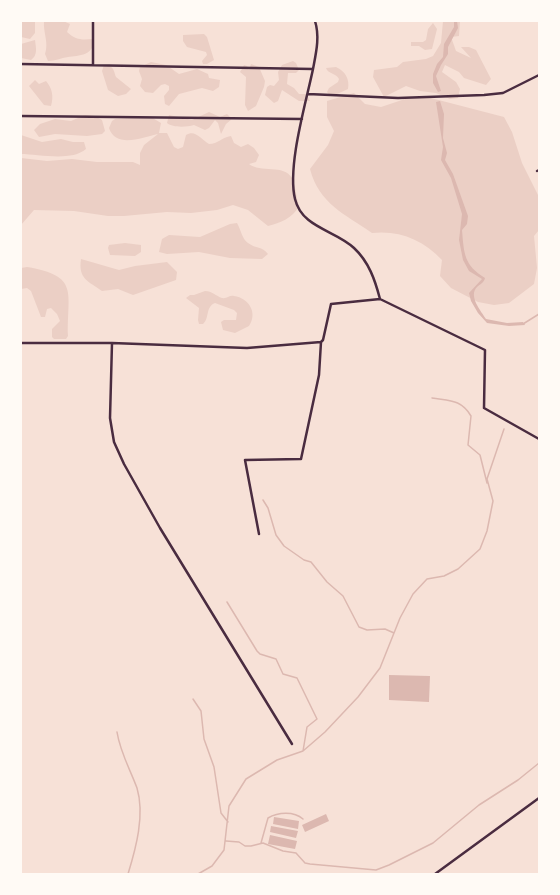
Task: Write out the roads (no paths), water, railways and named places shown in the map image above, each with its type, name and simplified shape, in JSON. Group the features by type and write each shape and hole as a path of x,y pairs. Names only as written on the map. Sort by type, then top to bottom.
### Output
{"street":[{"path":"92,65 93,21"},
{"path":"315,21 318,33 313,69 294,166 294,185 298,207 310,221 358,251 375,278 380,299"},
{"path":"21,64 313,69"},
{"path":"308,94 398,98 484,95 502,93 539,76"},
{"path":"21,116 302,120"},
{"path":"259,534 245,460 301,459 320,369 321,342 323,340 331,304 380,299 485,350 484,408 539,438"},
{"path":"21,343 112,343 247,348 321,342"},
{"path":"112,343 110,418 114,442 124,464 160,528 292,744"},
{"path":"435,874 539,798"}],"waterway":[{"path":"523,324 539,314"},
{"path":"432,398 459,404 463,406 471,416 468,445 480,455 487,483"},
{"path":"198,874 212,866 224,850 229,806 246,779 277,760 303,751 325,732 358,697 380,668 400,618 413,594 427,579 444,576 458,569 480,549 487,531 493,501 487,479 504,429"},
{"path":"263,500 268,508 276,535 284,546 304,560 311,562 327,582 343,596 359,627 367,630 385,629 394,633"},
{"path":"227,602 257,651 260,654 276,659 283,674 297,678 317,719 307,727 303,751"},
{"path":"193,699 201,711 204,739 214,767 221,813 228,822"},
{"path":"117,732 118,739 137,788 140,809 140,820 134,853 128,874"},
{"path":"226,841 239,842 245,846 263,843 283,851 296,853 305,863 310,864 376,870 433,843 479,805 518,780 539,763"},
{"path":"261,843 268,818 276,814 286,813 299,816 303,819"}]}
